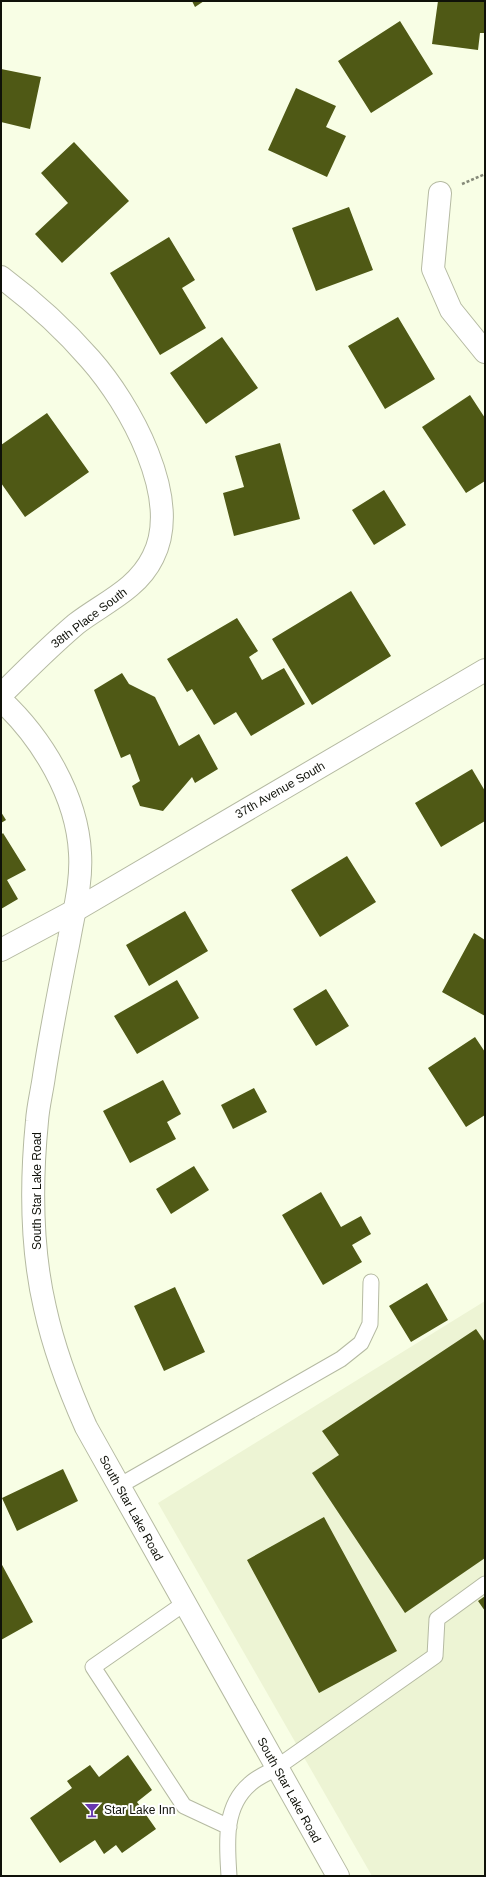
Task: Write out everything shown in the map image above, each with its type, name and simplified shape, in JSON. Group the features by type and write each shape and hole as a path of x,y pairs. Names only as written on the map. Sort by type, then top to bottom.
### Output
{"street":[{"path":"440,193 433,269 451,310 485,352"},
{"name":"38th Place South","path":"1,277 22,292 63,330 91,360 110,386 127,413 149,457 160,491 161,516 160,540 153,558 137,580 121,595 81,620 55,642 1,694"},
{"name":"37th Avenue South","path":"1,950 74,911 485,670"},
{"name":"South Star Lake Road","path":"1,700 17,715 50,762 70,804 80,852 80,883 49,1045 37,1121 34,1228 44,1307 54,1343 70,1391 83,1420 276,1768 338,1876"}],"lane":[{"path":"119,1486 341,1359 361,1344 370,1324 370,1282"},
{"path":"229,1876 227,1836 231,1811 242,1792 251,1783 276,1768 435,1656 437,1619 485,1584"},
{"path":"185,1603 93,1667 184,1806 229,1827"}],"shaded area":[{"path":"485,1301 485,1876 372,1876 158,1503"}],"building":[{"path":"192,1 204,1 195,7"},
{"path":"438,1 485,2 485,33 480,33 478,50 432,44"},
{"path":"400,21 433,74 371,113 338,61"},
{"path":"1,69 41,77 30,129 1,122"},
{"path":"296,88 336,106 326,127 346,136 327,177 268,150"},
{"path":"74,142 129,201 62,263 35,234 68,203 41,173"},
{"path":"349,207 373,270 316,291 292,228"},
{"path":"169,237 195,280 182,288 206,328 160,355 110,273"},
{"path":"398,317 435,379 385,409 348,346"},
{"path":"222,337 258,388 206,424 170,373"},
{"path":"470,395 485,418 485,481 466,493 422,427"},
{"path":"47,413 89,472 25,517 1,483 1,445"},
{"path":"280,443 300,519 234,536 223,493 244,487 235,456"},
{"path":"384,490 406,525 374,545 352,510"},
{"path":"351,591 391,656 312,705 272,639"},
{"path":"237,618 258,651 249,657 262,680 284,668 305,704 251,736 236,712 214,725 192,689 187,692 167,659"},
{"path":"122,673 129,684 155,697 179,746 199,734 218,769 195,783 192,777 163,811 140,806 132,786 140,781 130,754 121,758 94,690"},
{"path":"472,769 485,791 485,821 441,847 415,803"},
{"path":"1,812 6,820 1,823"},
{"path":"3,833 26,870 7,880 18,899 1,909 1,835"},
{"path":"347,856 376,902 320,937 291,890"},
{"path":"185,911 208,951 149,986 126,945"},
{"path":"474,933 485,940 485,1016 442,992"},
{"path":"177,980 199,1018 137,1054 114,1016"},
{"path":"326,989 349,1026 316,1046 293,1009"},
{"path":"475,1037 485,1052 485,1115 466,1127 428,1068"},
{"path":"163,1080 181,1114 167,1122 176,1139 130,1163 103,1111"},
{"path":"254,1088 267,1112 233,1129 221,1105"},
{"path":"194,1166 209,1190 171,1214 156,1189"},
{"path":"321,1192 341,1227 361,1216 371,1234 352,1245 362,1262 323,1285 282,1215"},
{"path":"427,1283 448,1320 411,1342 389,1306"},
{"path":"175,1287 205,1352 164,1371 134,1306"},
{"path":"476,1329 485,1342 485,1558 405,1613 312,1473 339,1455 322,1431"},
{"path":"63,1469 78,1501 17,1531 2,1498"},
{"path":"324,1517 397,1651 319,1693 247,1560"},
{"path":"1,1563 33,1622 1,1640"},
{"path":"485,1596 485,1611 478,1601"},
{"name":"Star Lake Inn","path":"128,1755 152,1790 137,1802 156,1829 122,1853 116,1845 104,1854 95,1840 60,1863 30,1818 72,1788 67,1781 90,1765 99,1777"}],"place":[{"name":"Star Lake Inn","path":"92,1810"}]}
